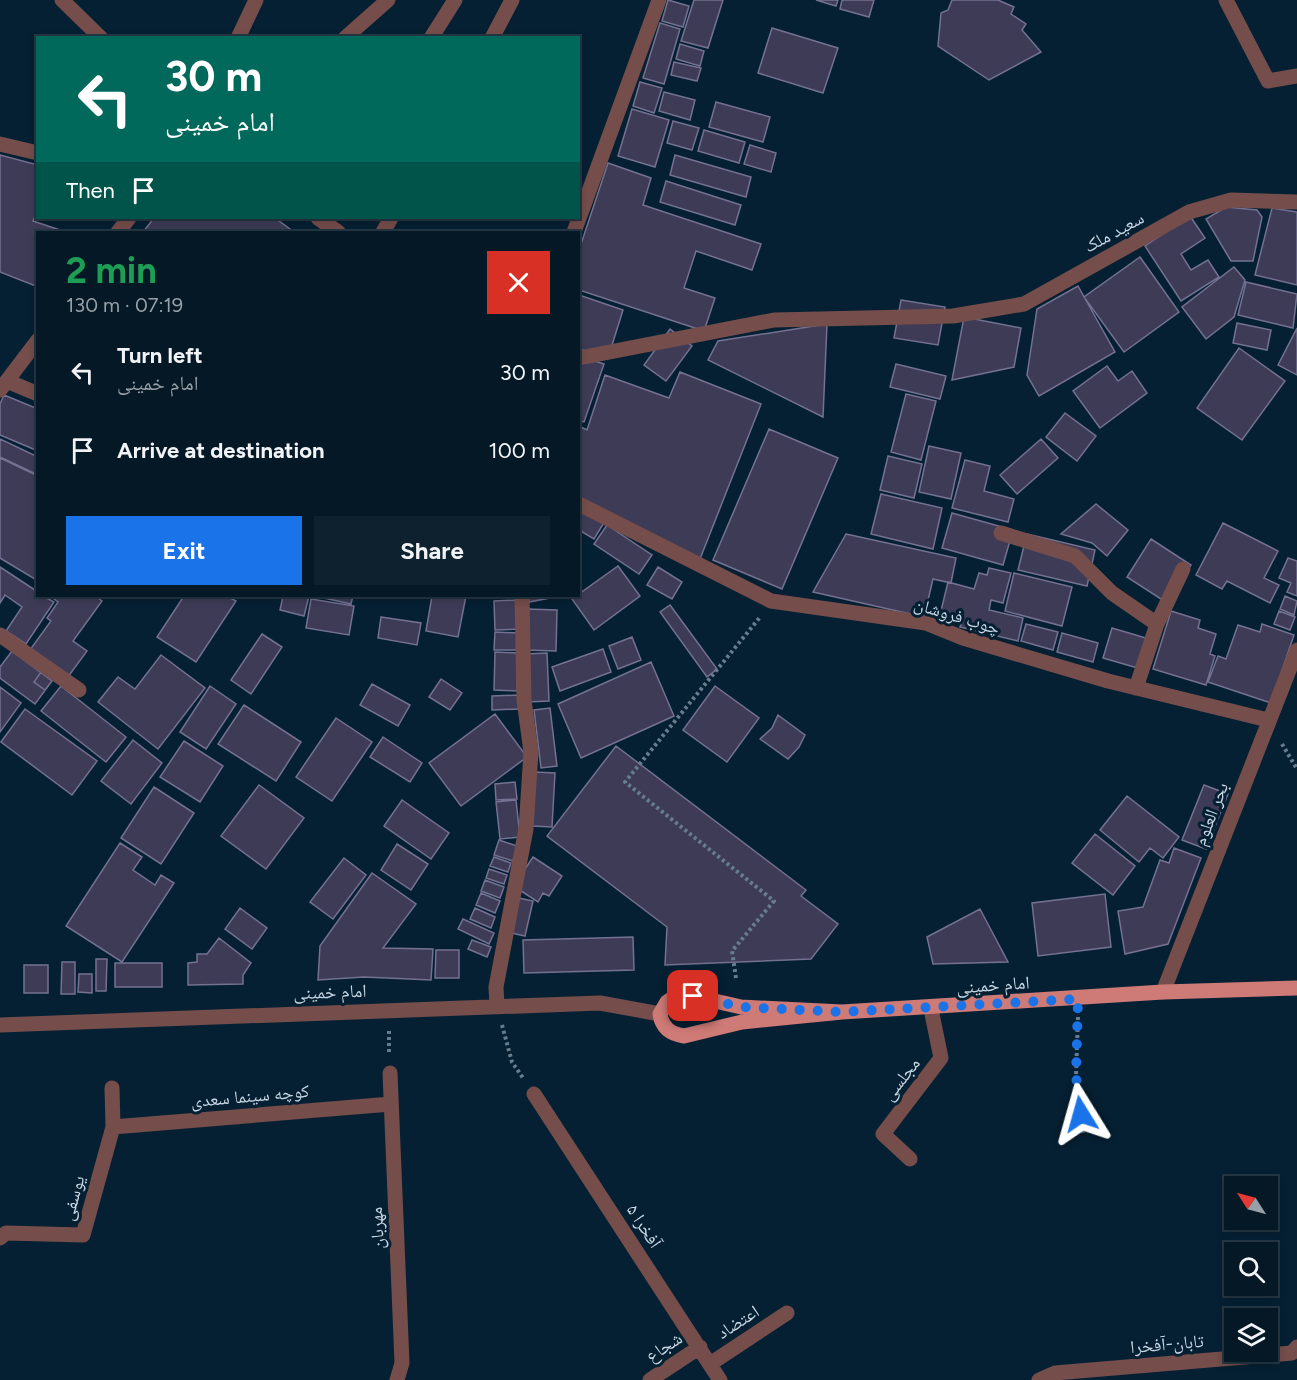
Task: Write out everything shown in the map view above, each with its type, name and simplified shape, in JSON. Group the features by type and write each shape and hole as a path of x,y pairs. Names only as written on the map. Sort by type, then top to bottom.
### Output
{"main road":[{"name":"امام خمینی","path":"660,1014 667,1002 674,997 693,996 741,1007 842,1012 931,1009 1163,992 1297,988"},
{"path":"660,1014 666,1029 675,1035 684,1036 742,1022 842,1012"}],"street":[{"path":"62,0 99,36"},
{"path":"239,36 256,0"},
{"path":"347,36 387,0"},
{"path":"432,36 455,0"},
{"path":"493,36 513,0"},
{"path":"580,216 660,0"},
{"path":"1226,0 1268,81 1297,76"},
{"path":"0,144 36,153"},
{"name":"سعید ملک","path":"580,358 774,320 953,316 1024,304 1189,212 1231,200 1297,201"},
{"path":"119,231 128,219"},
{"path":"320,219 338,231"},
{"path":"36,343 4,386 36,394"},
{"name":"چوب فروشان","path":"580,505 771,601 926,623 963,638 1136,688 1268,720"},
{"path":"1001,533 1075,556 1112,592 1157,624"},
{"path":"1136,688 1157,624 1183,569"},
{"path":"497,1006 496,987 526,829 531,752 524,700 522,597"},
{"path":"0,635 79,690"},
{"name":"بحر العلوم","path":"1163,992 1297,650"},
{"name":"امام خمینی","path":"0,1025 600,1003 660,1014"},
{"name":"مجلسی","path":"910,1159 883,1134 941,1058 931,1009"},
{"name":"مهربان","path":"390,1072 402,1363 397,1380"},
{"name":"یوسفی","path":"0,1238 6,1233 83,1235 113,1127 112,1088"},
{"name":"آفخرا ۵","path":"534,1094 720,1380"},
{"name":"کوچه سینما سعدی","path":"113,1127 391,1104"},
{"name":"اعتضاد","path":"710,1364 787,1313"},
{"name":"شجاع","path":"650,1380 700,1347"},
{"name":"تابان-آفخرا","path":"1040,1380 1055,1373 1295,1354"}],"path":[{"path":"736,978 732,951 774,901 625,782 750,633 771,601"},
{"path":"1078,999 1076,1076 1083,1133"},
{"path":"497,1006 512,1062 534,1094"},
{"path":"388,1010 390,1072"}],"building":[{"path":"668,0 689,6 683,27 662,21"},
{"path":"694,0 723,0 708,48 681,41"},
{"path":"816,0 838,0 836,6"},
{"path":"842,0 874,0 869,17 840,9"},
{"path":"952,0 998,0 1014,7 1011,14 1026,24 1022,30 1041,52 989,80 938,46 941,13 948,10"},
{"path":"660,23 680,29 664,84 643,78"},
{"path":"772,28 838,48 823,93 758,73"},
{"path":"680,44 704,51 700,66 676,59"},
{"path":"674,62 701,68 697,81 671,75"},
{"path":"640,82 662,88 654,113 633,106"},
{"path":"664,92 695,100 690,120 659,111"},
{"path":"716,102 770,117 763,142 709,127"},
{"path":"632,109 669,120 655,167 618,156"},
{"path":"673,121 699,128 692,150 667,143"},
{"path":"704,130 745,142 739,163 698,151"},
{"path":"750,145 776,153 771,172 744,164"},
{"path":"0,155 36,164 36,214 33,221 63,231 36,231 36,286 0,272"},
{"path":"675,155 751,177 746,197 670,175"},
{"path":"608,163 651,178 643,205 761,244 752,270 696,251 684,288 715,298 704,331 580,290 580,247"},
{"path":"666,181 741,205 735,225 660,202"},
{"path":"1226,207 1257,210 1262,217 1253,261 1231,261 1206,219"},
{"path":"1272,208 1297,212 1297,285 1255,275"},
{"path":"1190,216 1205,238 1181,254 1191,270 1208,260 1219,277 1181,301 1145,246"},
{"path":"153,219 276,219 293,231 144,231"},
{"path":"1140,257 1179,312 1124,352 1084,297"},
{"path":"1234,267 1245,280 1234,317 1206,339 1182,307"},
{"path":"1246,282 1297,294 1293,328 1238,315"},
{"path":"1078,286 1115,352 1039,396 1027,375 1037,309"},
{"path":"580,295 623,310 608,358 580,349"},
{"path":"901,300 945,307 938,345 894,338"},
{"path":"964,317 1021,328 1014,367 952,380"},
{"path":"1237,323 1271,330 1267,350 1233,343"},
{"path":"827,324 823,417 708,360 718,341"},
{"path":"1297,328 1297,375 1278,365"},
{"path":"670,329 692,346 666,381 644,365"},
{"path":"1239,348 1285,381 1242,440 1197,408"},
{"path":"580,356 604,364 584,422 580,421"},
{"path":"896,364 946,376 940,399 890,387"},
{"path":"1107,366 1118,381 1132,371 1147,393 1100,428 1073,391"},
{"path":"680,372 761,404 700,559 580,501 580,426 587,430 605,375 669,398"},
{"path":"906,394 936,401 921,460 891,452"},
{"path":"4,395 36,408 36,450 0,435 0,404"},
{"path":"1065,413 1096,436 1077,461 1046,437"},
{"path":"769,429 838,458 782,589 713,560"},
{"path":"0,439 36,456 36,474 0,457"},
{"path":"1041,439 1058,458 1017,494 1000,475"},
{"path":"929,446 961,453 951,499 919,492"},
{"path":"888,456 922,464 914,498 880,490"},
{"path":"0,458 36,475 36,580 0,558"},
{"path":"965,460 990,466 984,491 1014,499 1008,522 952,508"},
{"path":"881,494 942,508 933,549 871,534"},
{"path":"1096,504 1128,530 1107,556 1092,543 1061,534"},
{"path":"584,507 605,521 594,539 580,531 580,513"},
{"path":"952,513 1013,530 1003,565 942,548"},
{"path":"1223,523 1278,551 1264,578 1279,585 1270,603 1227,581 1222,589 1196,575"},
{"path":"607,525 652,555 639,574 594,544"},
{"path":"846,534 956,558 951,583 933,579 924,617 813,592"},
{"path":"1027,534 1095,550 1087,586 1018,570"},
{"path":"1151,539 1191,565 1167,603 1127,577"},
{"path":"1288,558 1297,561 1297,596 1287,592 1291,583 1279,578"},
{"path":"618,566 640,596 594,630 572,599 580,597 580,593"},
{"path":"0,567 36,591 36,597 45,597 54,602 26,644 6,631 22,607 5,595 0,603"},
{"path":"658,567 682,582 672,599 647,585"},
{"path":"989,568 1011,573 1003,603 991,600 989,610 1023,618 1018,641 960,627 962,621 940,615 948,582 974,589 979,573 987,575"},
{"path":"1014,573 1072,587 1062,626 1005,611"},
{"path":"1285,596 1297,601 1294,615 1280,609"},
{"path":"51,597 96,597 102,601 73,641 87,651 65,681 27,654 51,621 47,618 58,602"},
{"path":"183,597 229,597 236,601 196,662 157,637"},
{"path":"283,597 309,597 304,616 280,610"},
{"path":"320,597 353,597 351,604"},
{"path":"432,597 466,597 458,637 426,631"},
{"path":"528,597 556,597 529,602"},
{"path":"311,599 354,606 349,635 306,628"},
{"path":"519,600 520,629 495,630 494,601"},
{"path":"670,605 717,669 707,677 660,612"},
{"path":"527,609 557,610 556,651 526,650"},
{"path":"1171,611 1200,620 1198,628 1216,634 1210,654 1215,656 1206,685 1153,669"},
{"path":"1279,611 1295,617 1290,630 1274,624"},
{"path":"381,617 421,623 417,645 378,638"},
{"path":"1026,624 1058,632 1053,650 1021,641"},
{"path":"1262,624 1294,635 1271,703 1208,682 1218,656 1226,659 1238,625 1260,632"},
{"path":"1112,628 1156,641 1148,671 1103,658"},
{"path":"495,632 517,633 517,650 494,650"},
{"path":"1062,633 1098,643 1093,662 1057,652"},
{"path":"262,634 282,647 251,694 231,680"},
{"path":"632,637 641,660 618,669 609,646"},
{"path":"603,649 611,672 560,691 552,667"},
{"path":"12,651 52,681 35,704 0,678 0,667"},
{"path":"495,652 518,653 517,691 494,690"},
{"path":"547,653 549,701 527,702 525,654"},
{"path":"161,655 205,688 158,749 98,702 118,677 135,689"},
{"path":"651,662 674,716 581,758 558,704"},
{"path":"41,672 52,681 45,690 34,682"},
{"path":"441,679 462,693 450,710 429,697"},
{"path":"372,684 410,705 398,726 360,705"},
{"path":"61,686 126,737 106,762 41,711"},
{"path":"210,686 236,704 206,749 180,732"},
{"path":"715,686 759,718 727,762 683,730"},
{"path":"0,687 21,703 0,732"},
{"path":"519,695 519,709 492,710 492,696"},
{"path":"244,705 301,742 276,781 218,744"},
{"path":"550,708 557,766 541,768 534,710"},
{"path":"25,709 97,761 72,795 1,742"},
{"path":"495,714 527,757 461,806 429,763"},
{"path":"778,715 805,735 799,747 788,759 760,739 772,728"},
{"path":"336,718 372,742 332,801 296,777"},
{"path":"383,737 422,763 410,782 370,757"},
{"path":"133,740 162,763 131,804 101,781"},
{"path":"184,741 223,766 200,802 160,777"},
{"path":"616,746 806,890 801,896 838,924 811,959 665,965 667,927 547,836"},
{"path":"535,772 555,773 552,827 532,826"},
{"path":"515,782 517,799 496,800 495,784"},
{"path":"259,785 304,818 266,869 221,836"},
{"path":"1204,785 1228,794 1206,849 1182,840"},
{"path":"154,787 194,813 161,864 121,838"},
{"path":"1127,796 1179,837 1163,858 1150,848 1139,862 1100,830"},
{"path":"402,800 449,833 431,859 384,826"},
{"path":"516,800 520,837 500,839 496,802"},
{"path":"1095,834 1135,866 1113,895 1072,863"},
{"path":"499,840 517,846 513,861 494,855"},
{"path":"120,843 142,857 133,870 155,885 161,875 174,883 122,962 66,926"},
{"path":"397,844 428,864 411,890 381,870"},
{"path":"1174,848 1201,858 1168,944 1125,954 1118,911 1143,907 1160,860 1169,863"},
{"path":"494,857 511,863 508,872 490,866"},
{"path":"533,857 562,876 549,896 543,893 538,902 518,889 519,878"},
{"path":"344,858 366,875 333,919 310,902"},
{"path":"489,869 507,875 504,884 486,878"},
{"path":"372,873 416,904 383,948 433,949 431,980 364,977 318,980 320,946"},
{"path":"485,880 504,887 500,898 481,891"},
{"path":"481,893 500,901 495,913 476,905"},
{"path":"1105,894 1111,947 1038,956 1032,903"},
{"path":"514,897 533,901 525,936 507,932"},
{"path":"240,908 267,928 252,949 225,929"},
{"path":"475,908 495,917 491,928 470,919"},
{"path":"980,909 1008,962 933,964 927,937"},
{"path":"463,919 494,933 489,944 458,929"},
{"path":"633,937 634,970 524,973 523,940"},
{"path":"219,938 251,963 243,975 243,984 188,985 188,963 197,962 197,954 207,954"},
{"path":"472,940 491,947 487,957 468,949"},
{"path":"436,950 459,950 459,978 435,978"},
{"path":"96,959 107,959 106,991 96,991"},
{"path":"62,962 75,962 75,994 61,994"},
{"path":"115,963 162,963 162,987 115,987"},
{"path":"24,965 48,965 48,993 24,993"},
{"path":"79,974 92,974 92,993 78,992"}],"route":[{"path":"693,996 741,1007 842,1012 931,1009 1078,999 1076,1076 1081,1114"}]}
